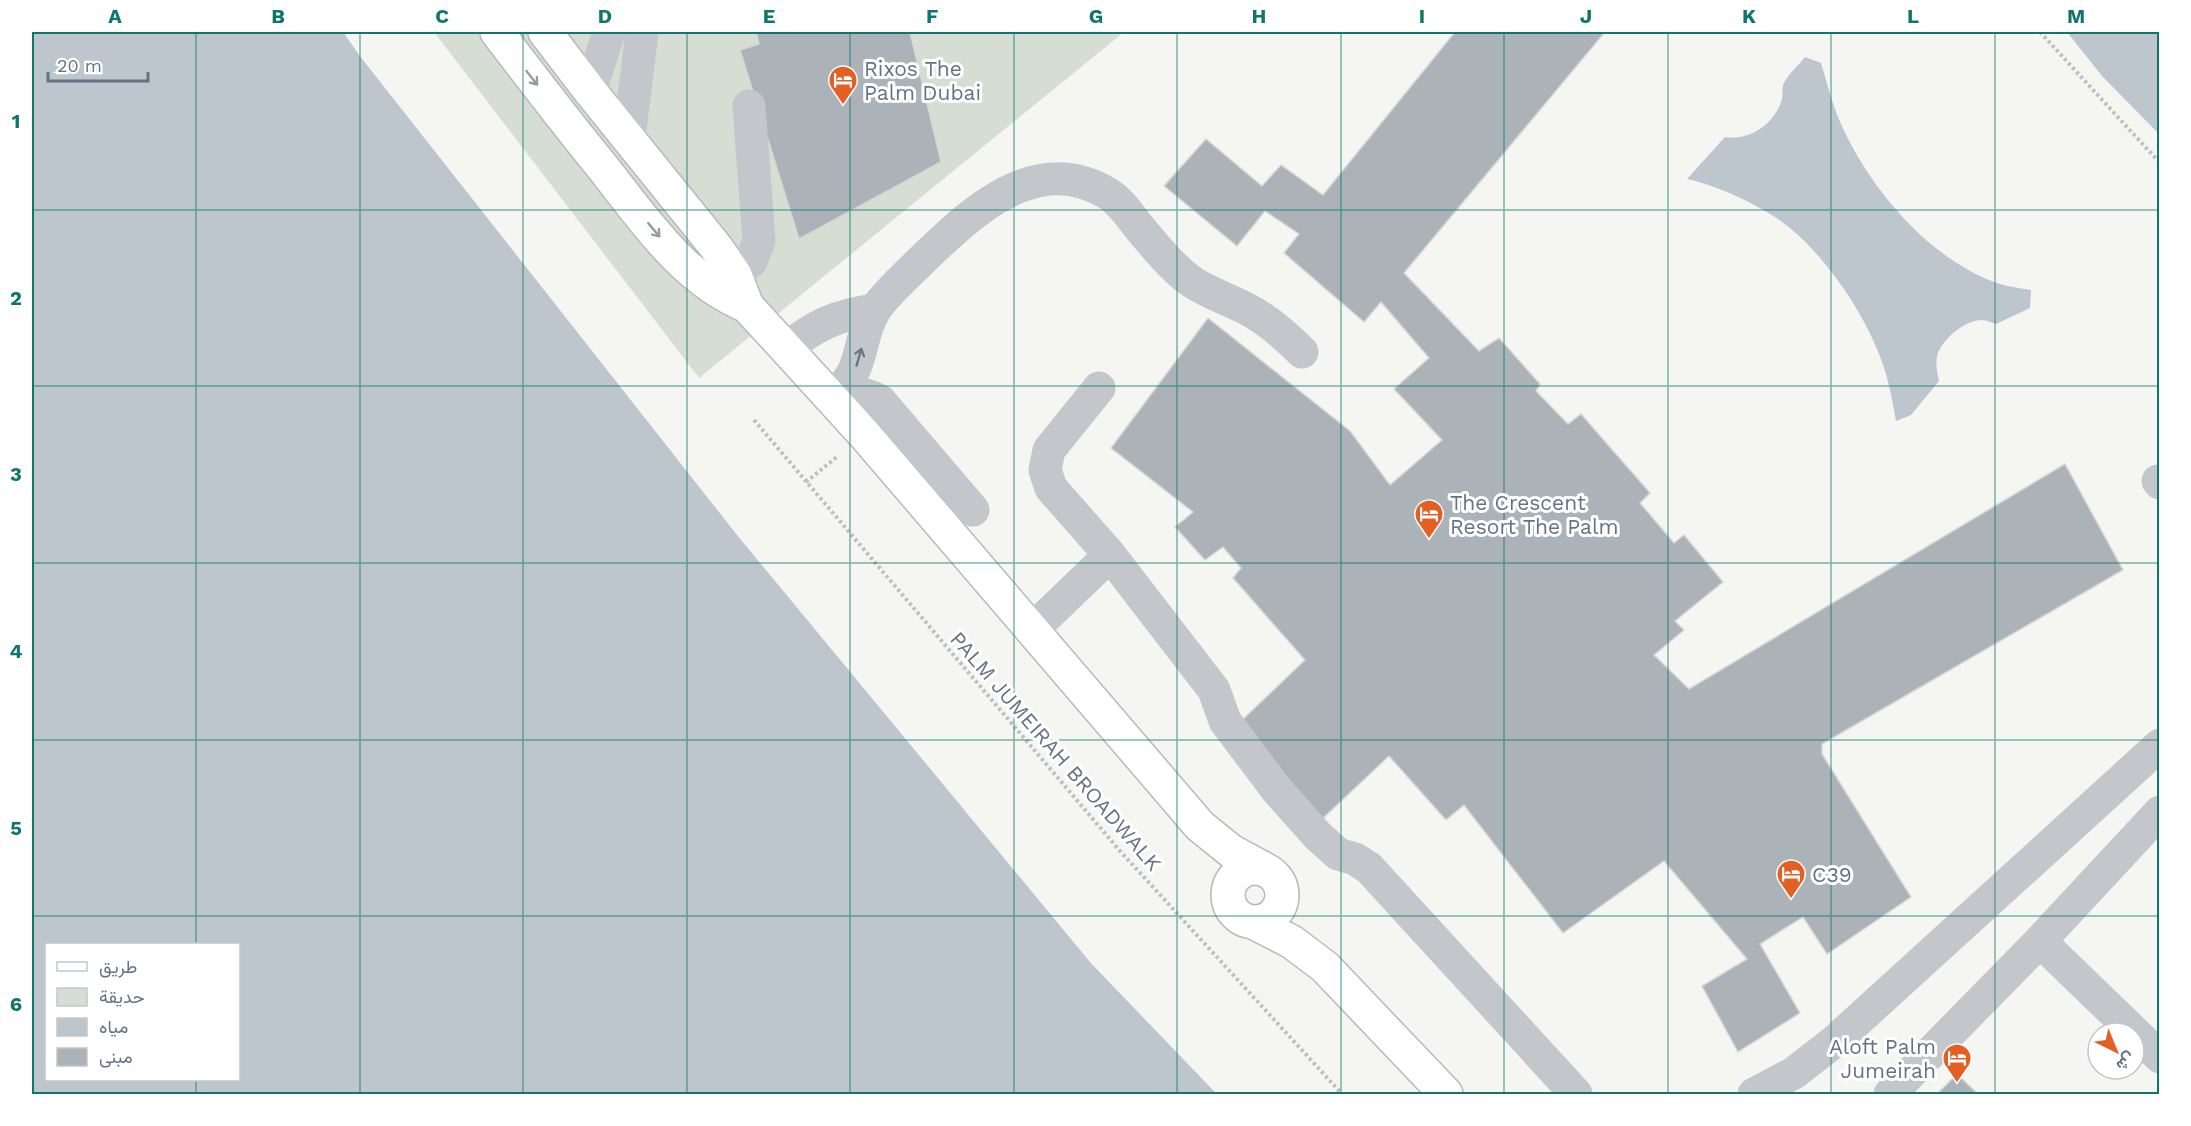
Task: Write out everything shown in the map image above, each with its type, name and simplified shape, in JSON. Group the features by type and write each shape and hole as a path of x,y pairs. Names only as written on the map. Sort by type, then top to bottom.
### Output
{"main road":[{"path":"497,32 603,169 688,269 716,291 747,306"},
{"path":"545,32 716,247 735,275 747,306 864,434 1200,826 1274,883 1277,912 1263,922 1255,923"},
{"path":"1200,826 1216,860 1232,911 1246,921 1255,923 1292,942 1325,966 1446,1095"},
{"path":"1227,894 1229,886 1240,872 1257,868 1274,883 1325,966"}],"lane":[{"path":"590,91 609,32"},
{"path":"629,138 642,32"},
{"path":"735,275 751,261 759,242 749,106"},
{"path":"832,398 852,376 874,310 946,237 974,213 1005,192 1024,183 1046,180 1067,180 1107,193 1123,207 1161,254 1190,280 1266,321 1302,352"},
{"path":"786,349 805,333 827,321 850,313 874,310"},
{"path":"1099,387 1049,450 1045,470 1051,488 1110,555 1214,690 1225,721 1277,790 1318,836 1338,854 1369,868 1576,1095"},
{"path":"832,398 862,393 880,401 973,510"},
{"path":"902,478 928,455"},
{"path":"1032,630 1110,555"},
{"path":"1754,1095 1794,1073 1822,1052 2160,745"},
{"path":"1890,1095 2040,941 2160,812"},
{"path":"2040,941 2160,1057"}],"path":[{"path":"2040,32 2160,163"},
{"name":"PALM JUMEIRAH BROADWALK","path":"754,420 1120,851 1342,1095"},
{"path":"806,482 864,434"}],"green space":[{"path":"434,32 1124,32 699,378"}],"water":[{"path":"32,32 343,32 738,536 1091,963 1217,1094 32,1094"},
{"path":"2067,32 2159,32 2159,134 2102,76"},
{"path":"1805,57 1821,63 1834,106 1848,138 1863,165 1901,215 1947,257 1973,273 2000,284 2031,290 2030,308 1996,324 1982,320 1969,323 1950,336 1937,356 1939,381 1911,415 1896,421 1885,371 1871,336 1850,297 1822,260 1791,229 1765,211 1721,189 1687,179 1725,137 1734,138 1751,134 1772,118 1781,102 1783,85"}],"pier":[{"path":"344,32 347,32 740,534 1093,961 1220,1094 1217,1094 1091,963 738,536 360,56"}],"building":[{"name":"Rixos The Palm Dubai","path":"756,32 910,32 941,162 799,239 740,50 759,44"},
{"name":"The Crescent Resort The Palm","path":"1455,32 1605,32 1404,273 1479,351 1499,338 1540,384 1536,391 1568,424 1581,414 1650,493 1640,503 1674,543 1684,535 1723,582 1675,621 1684,630 1654,655 1689,689 2065,464 2123,570 1822,744 1822,754 1911,897 1827,954 1803,917 1760,944 1800,1013 1738,1052 1702,986 1747,959 1664,861 1563,933 1464,805 1446,820 1389,756 1320,821 1236,726 1305,660 1233,578 1241,568 1223,547 1205,560 1175,527 1193,512 1111,448 1208,318 1350,431 1390,485 1442,440 1394,389 1429,358 1381,302 1364,322 1284,253 1299,234 1265,211 1237,246 1164,186 1206,139 1262,186 1281,165 1323,195"},
{"name":"Aloft Palm Jumeirah","path":"1957,1074 1978,1094 1937,1094"}],"place":[{"name":"Rixos The Palm Dubai","path":"843,106"},
{"name":"The Crescent Resort The Palm","path":"1429,540"},
{"name":"C39","path":"1791,900"},
{"name":"Aloft Palm Jumeirah","path":"1957,1084"}]}
